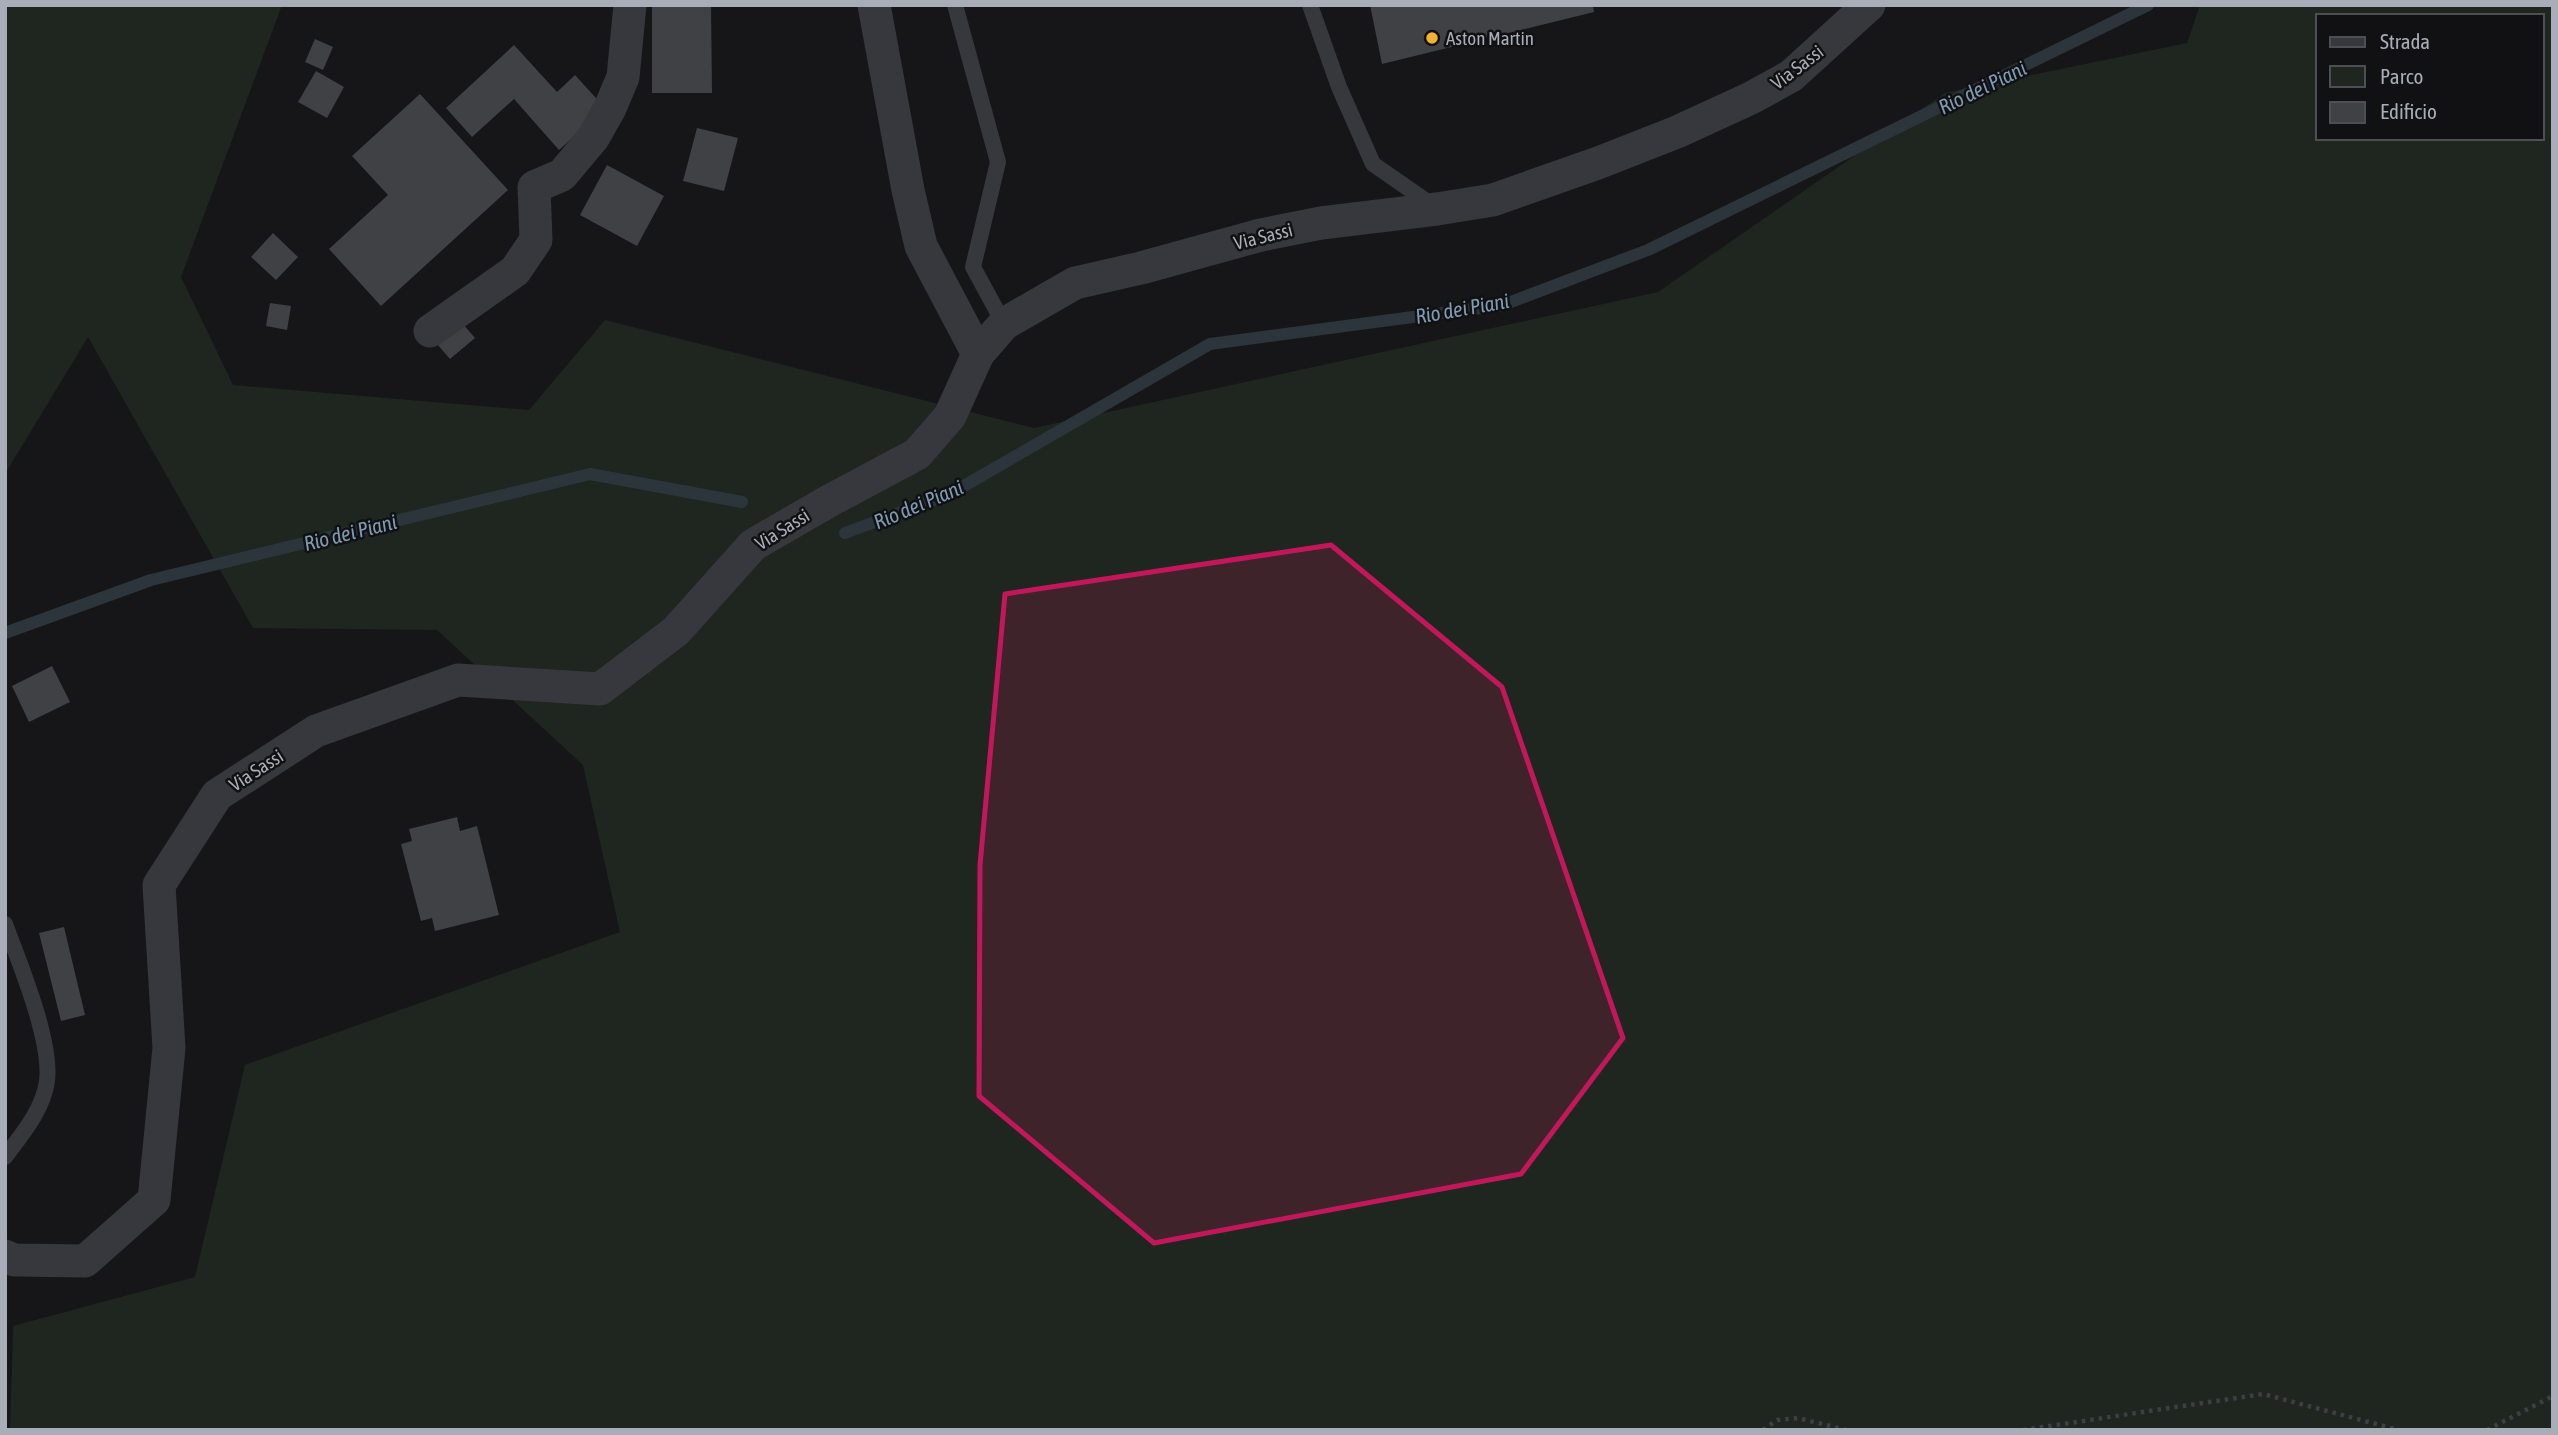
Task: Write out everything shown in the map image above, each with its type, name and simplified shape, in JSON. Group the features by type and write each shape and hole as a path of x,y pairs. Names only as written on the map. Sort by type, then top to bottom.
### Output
{"street":[{"path":"430,331 515,271 537,240 534,187 562,175 593,138 610,107 623,77 630,5"},
{"path":"874,5 921,246 978,354"},
{"name":"Via Sassi","path":"5,1256 14,1260 85,1261 154,1200 169,1048 159,886 217,795 316,731 458,680 600,689 676,631 753,545 917,454 950,416 978,354 1004,324 1075,283 1261,235 1321,223 1493,200 1677,132 1751,98 1791,76 1869,5"}],"lane":[{"path":"955,5 998,162 973,267 1004,324"},
{"path":"1310,5 1339,87 1373,164 1437,209"},
{"path":"5,924 47,1054 47,1083 34,1117 5,1157"}],"path":[{"path":"2023,1430 2263,1394 2399,1430"},
{"path":"2487,1430 2553,1396"},
{"path":"1763,1430 1777,1420 1798,1418 1846,1430"}],"highlighted area":[{"path":"1331,545 1502,687 1623,1038 1521,1174 1154,1243 979,1096 980,865 1005,594"}],"green space":[{"path":"5,5 282,5 181,277 233,385 529,410 605,320 1034,428 1658,292 1945,93 2187,43 2200,5 2553,5 2553,1430 10,1430 13,1326 195,1277 245,1065 620,932 583,765 437,630 253,628 88,337 5,474"}],"building":[{"path":"652,5 711,5 712,93 652,93"},
{"name":"Aston Martin","path":"1370,5 1593,5 1594,12 1382,64"},
{"path":"315,39 333,47 323,70 305,62"},
{"path":"514,45 557,92 575,75 605,108 559,150 514,99 472,137 446,108"},
{"path":"316,71 344,87 327,118 298,102"},
{"path":"420,94 508,190 381,306 329,249 388,195 352,156"},
{"path":"697,128 738,138 724,191 683,181"},
{"path":"607,165 664,196 637,246 580,215"},
{"path":"273,233 298,257 276,280 251,257"},
{"path":"270,303 291,306 287,330 266,326"},
{"path":"462,323 475,338 450,359 437,344"},
{"path":"52,666 70,702 29,722 12,686"},
{"path":"457,817 460,831 477,826 499,915 435,931 432,918 421,921 401,844 412,841 409,829"},
{"path":"64,927 85,1015 61,1021 39,933"}],"waterway":[{"name":"Rio dei Piani","path":"845,533 950,494 1210,344 1503,305 1648,250 2148,5"},
{"name":"Rio dei Piani","path":"5,633 151,580 590,474 742,502"}],"place":[{"name":"Aston Martin","path":"1432,38"}]}
